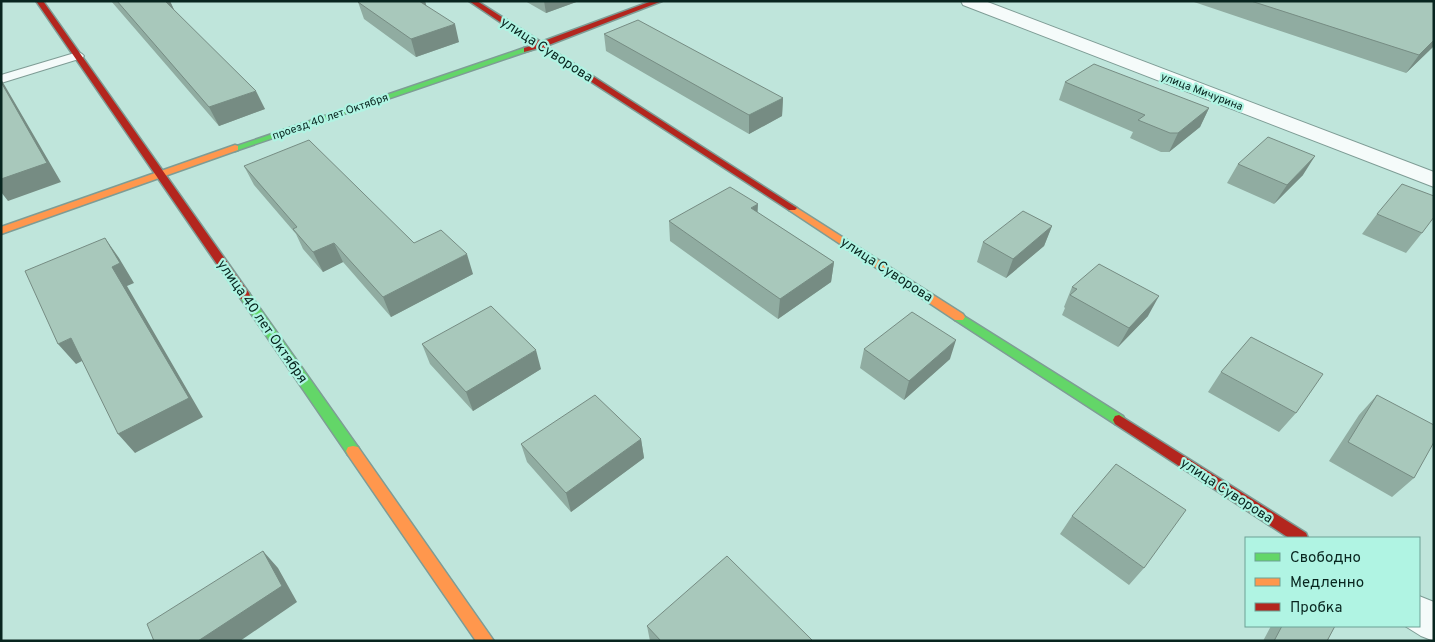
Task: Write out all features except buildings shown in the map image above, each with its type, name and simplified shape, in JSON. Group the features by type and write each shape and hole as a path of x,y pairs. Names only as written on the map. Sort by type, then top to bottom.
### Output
{"street":[{"name":"улица 40 лет Октября","path":"40,1 486,641"},
{"name":"улица Суворова","path":"472,1 1299,537"},
{"name":"проезд 40 лет Октября","path":"1,232 161,173 542,45 659,1"},
{"name":"улица Мичурина","path":"970,1 1434,180"},
{"path":"1420,615 1434,623"}],"lane":[{"path":"1,78 78,56"}],"traffic: fast":[{"path":"235,148 527,50"},
{"path":"245,296 353,451"},
{"path":"959,317 1119,420"}],"traffic: slow":[{"path":"1,231 235,148"},
{"path":"792,208 959,317"},
{"path":"353,451 486,641"}],"traffic: jam":[{"path":"39,1 245,296"},
{"path":"472,1 792,208"},
{"path":"527,50 659,1"},
{"path":"1119,420 1299,537"}]}
